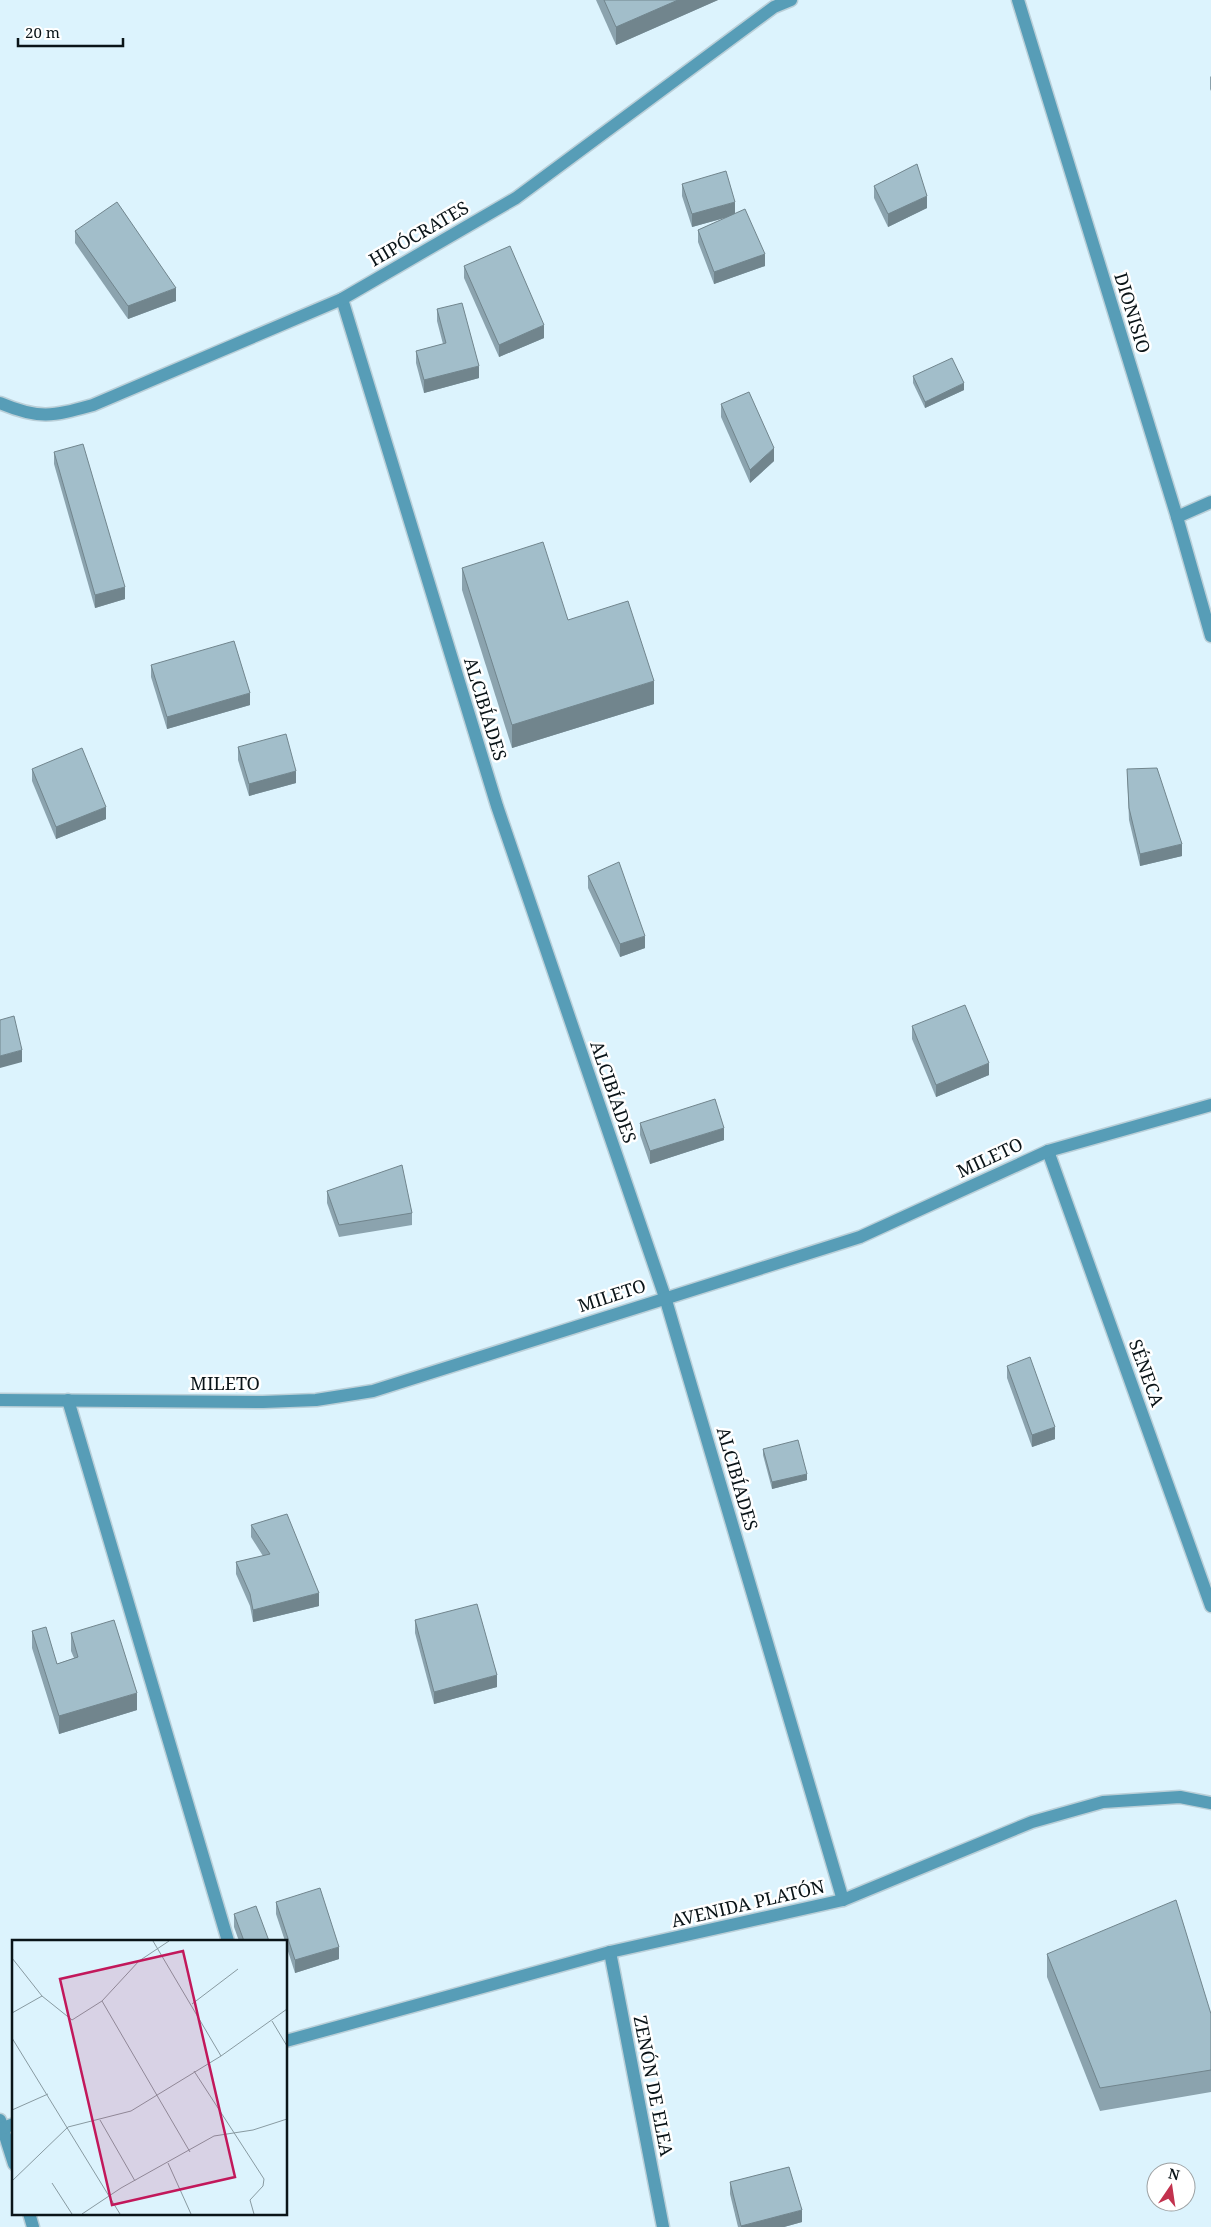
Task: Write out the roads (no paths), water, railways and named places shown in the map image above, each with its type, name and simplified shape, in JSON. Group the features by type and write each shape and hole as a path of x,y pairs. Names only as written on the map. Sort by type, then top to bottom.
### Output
{"street":[{"name":"HIPÓCRATES","path":"0,403 22,413 55,416 93,405 342,299 516,198 774,7 791,0"},
{"name":"DIONISIO","path":"1018,0 1177,517 1211,636"},
{"name":"ALCIBÍADES","path":"342,299 497,806 665,1297 843,1900"},
{"path":"1177,517 1211,502"},
{"name":"MILETO","path":"0,1400 263,1402 316,1400 373,1391 665,1297 860,1237 1048,1151 1211,1105"},
{"name":"SÉNECA","path":"1048,1151 1211,1606"},
{"path":"68,1400 228,1940"},
{"name":"AVENIDA PLATÓN","path":"288,2040 610,1952 843,1900 1032,1822 1103,1802 1180,1797 1211,1803"},
{"name":"ZENÓN DE ELEA","path":"610,1952 662,2227"},
{"path":"4,2125 12,2156"},
{"path":"29,2214 33,2227"}]}
